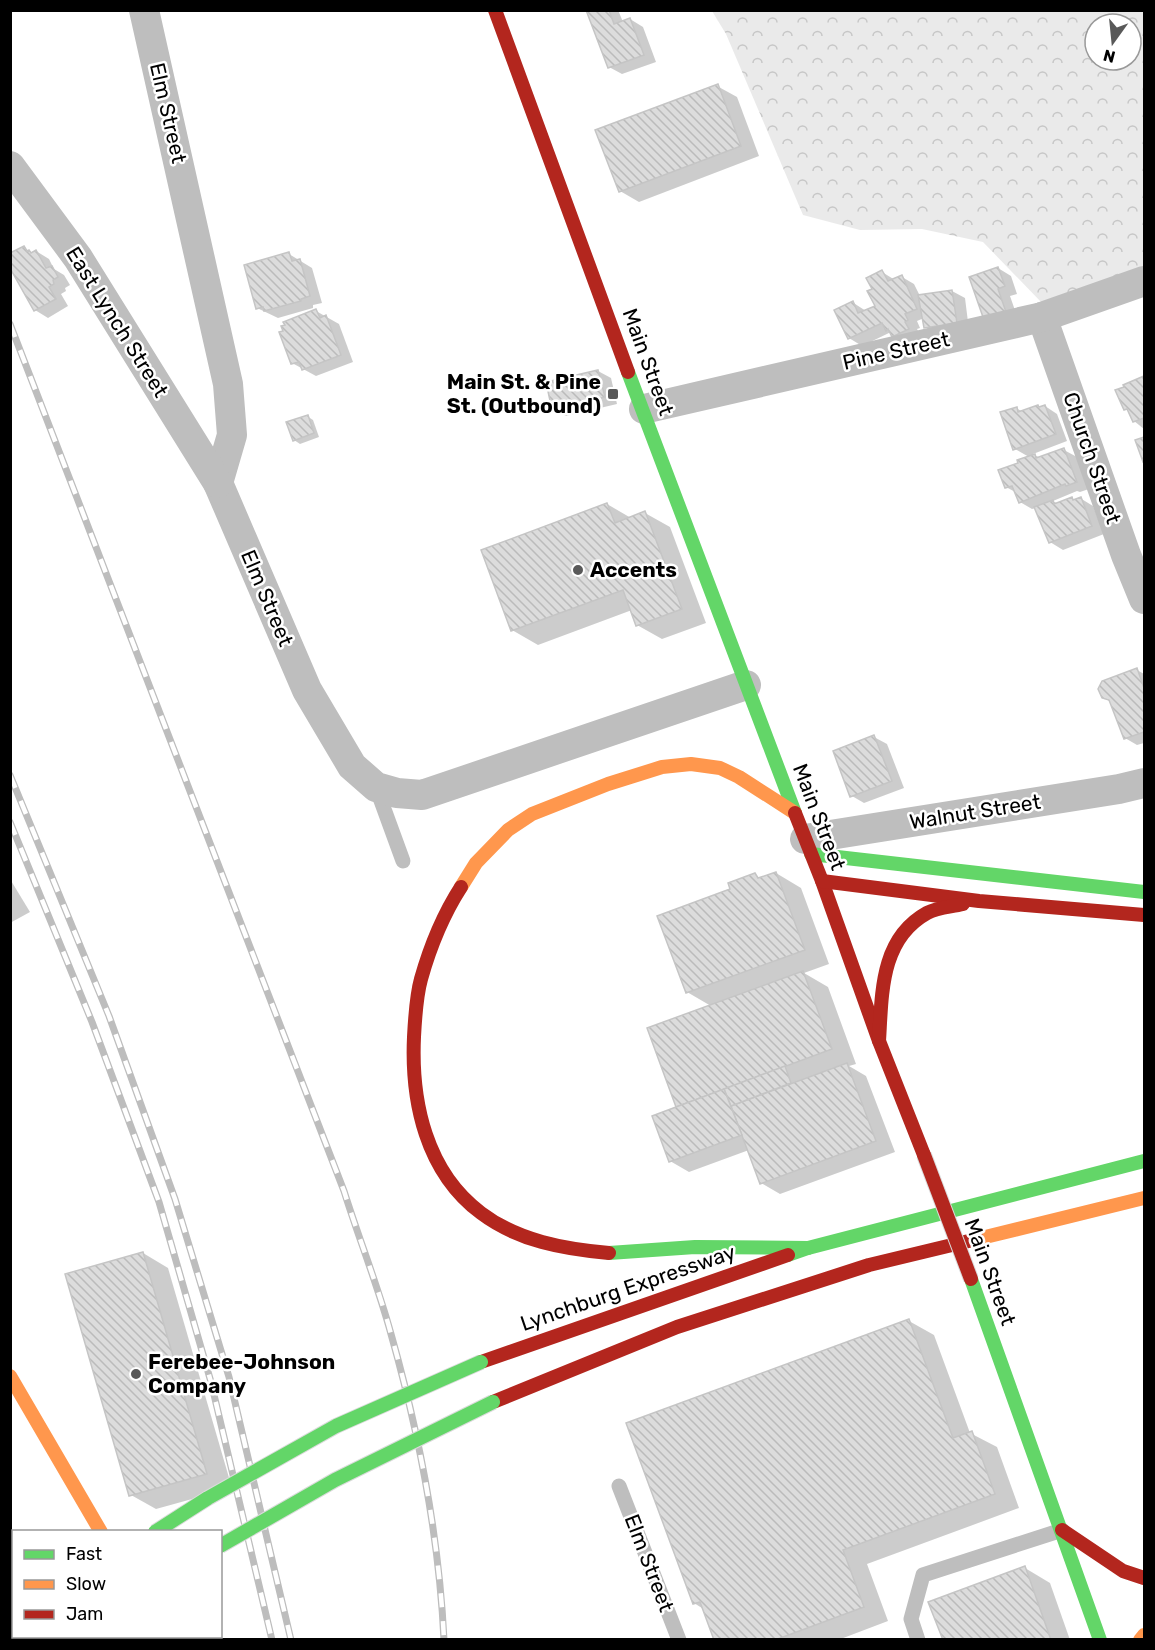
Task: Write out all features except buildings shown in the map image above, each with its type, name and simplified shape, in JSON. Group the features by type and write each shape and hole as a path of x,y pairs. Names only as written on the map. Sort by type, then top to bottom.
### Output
{"main road":[{"name":"Main Street","path":"495,10 746,685 822,881 879,1041 971,1279 1100,1640"},
{"path":"808,1248 695,1247 611,1253 574,1250 523,1237 481,1213 460,1194 442,1171 428,1142 417,1106 413,1064 415,1020 421,980 445,913 476,863 508,830 532,814 608,784 662,767 691,764 720,768 803,835 1144,892"},
{"path":"822,881 979,901 1144,915"},
{"path":"879,1041 885,963 896,940 912,923 928,912 979,901"},
{"name":"Lynchburg Expressway","path":"158,1530 208,1498 336,1426 481,1362 808,1248 1144,1161"},
{"path":"222,1545 335,1480 493,1402 677,1328 869,1264 1144,1198"},
{"path":"10,1376 100,1530"},
{"path":"1062,1530 1123,1570 1144,1578"},
{"path":"1140,1640 1144,1635"}],"street":[{"name":"Elm Street","path":"144,10 228,384 232,435 218,483 306,690 352,766 376,787 422,795 746,685"},
{"name":"East Lynch Street","path":"10,166 78,258 218,483"},
{"name":"Pine Street","path":"644,409 1042,317 1144,281"},
{"name":"Church Street","path":"1042,317 1135,551 1144,599"},
{"name":"Walnut Street","path":"803,835 1119,789 1144,783"}],"lane":[{"path":"376,787 403,861"},
{"name":"Elm Street","path":"619,1486 679,1640"},
{"path":"918,1640 911,1619 923,1575 1062,1530"}],"green space":[{"path":"712,11 1144,11 1144,274 1042,303 983,242 922,229 860,230 803,215 726,34"}],"railway":[{"path":"10,324 344,1191 380,1298 401,1371 419,1447 438,1563 444,1640"},
{"path":"10,775 109,1016 175,1199 229,1377 291,1640"},
{"path":"10,822 92,1022 159,1202 211,1382 272,1640"}],"traffic: fast":[{"path":"628,372 795,813"},
{"path":"811,854 1144,892"},
{"path":"788,1255 1144,1161"},
{"path":"609,1253 695,1247 808,1248"},
{"path":"971,1279 1100,1640"},
{"path":"158,1530 208,1498 336,1426 481,1362"},
{"path":"222,1545 335,1480 493,1402"}],"traffic: slow":[{"path":"461,887 476,863 508,830 532,814 608,784 662,767 691,764 720,768 739,777 795,813"},
{"path":"977,1239 1144,1198"},
{"path":"10,1376 100,1530"},
{"path":"1140,1640 1144,1635"}],"traffic: jam":[{"path":"495,10 628,372"},
{"path":"795,813 822,881 879,1041 924,1155"},
{"path":"822,881 979,901 1144,915"},
{"path":"461,887 433,943 421,979 417,1000 414,1037 415,1086 426,1134 447,1177 462,1196 495,1223 542,1242 609,1253"},
{"path":"879,1041 886,969 900,937 927,913 963,904"},
{"path":"924,1155 971,1279"},
{"path":"493,1402 677,1327 869,1265 977,1239"},
{"path":"481,1362 788,1255"},
{"path":"1062,1530 1123,1571 1144,1578"}],"place":[{"name":"Main St. & Pine St. (Outbound)","path":"613,394"},
{"name":"Accents","path":"578,570"},
{"name":"Ferebee-Johnson Company","path":"136,1374"}]}
